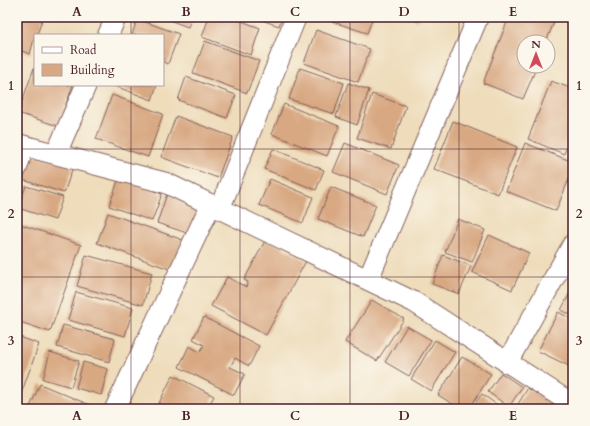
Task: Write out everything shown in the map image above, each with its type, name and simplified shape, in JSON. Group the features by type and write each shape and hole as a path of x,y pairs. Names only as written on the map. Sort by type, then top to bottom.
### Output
{"street":[{"path":"108,34 116,17"},
{"path":"115,409 215,206 296,17"},
{"path":"368,280 478,17"},
{"path":"56,154 86,86"},
{"path":"17,168 21,145 166,183 414,302 563,398 573,408"},
{"path":"507,363 573,244"}],"building":[{"path":"17,17 43,17 37,34 34,34 30,54 17,49"},
{"path":"161,17 192,17 188,27"},
{"path":"209,17 231,17 260,28 251,55 202,37"},
{"path":"253,17 282,17 279,26"},
{"path":"325,17 373,17 367,33 324,19"},
{"path":"407,17 419,17 418,21"},
{"path":"509,17 556,17 549,34 516,34 516,74 534,74 523,99 483,83"},
{"path":"137,19 179,34 168,64 164,62 164,34 132,34"},
{"path":"316,30 370,49 358,82 304,63"},
{"path":"205,41 259,61 247,93 193,73"},
{"path":"34,68 34,86 73,86 58,126 18,113"},
{"path":"300,68 344,83 334,114 289,99"},
{"path":"186,77 236,95 227,118 178,100"},
{"path":"551,81 573,89 573,132 564,154 528,139"},
{"path":"348,83 369,90 357,125 336,117"},
{"path":"115,86 157,86 152,100"},
{"path":"372,94 406,106 391,149 357,138"},
{"path":"112,95 163,114 148,157 96,139"},
{"path":"284,104 339,126 327,156 272,134"},
{"path":"176,116 233,137 218,178 161,157"},
{"path":"453,121 517,147 498,194 434,169"},
{"path":"345,143 399,165 387,194 333,172"},
{"path":"525,143 573,162 573,169 556,211 506,191"},
{"path":"273,149 324,170 316,190 264,169"},
{"path":"32,154 73,167 64,193 23,180"},
{"path":"119,178 162,194 152,221 109,206"},
{"path":"270,179 313,197 303,223 259,205"},
{"path":"26,186 63,197 55,220 18,208"},
{"path":"331,187 376,205 363,237 318,219"},
{"path":"167,194 200,206 190,234 157,223"},
{"path":"108,213 183,240 172,270 97,243"},
{"path":"458,219 485,230 472,262 445,252"},
{"path":"17,223 81,245 50,332 17,321"},
{"path":"489,235 529,253 512,290 472,272"},
{"path":"266,239 306,261 266,335 211,306 227,277 246,287 248,282 244,280"},
{"path":"86,255 152,273 143,305 77,286"},
{"path":"443,255 471,266 459,294 432,284"},
{"path":"573,287 573,316 561,310"},
{"path":"76,292 133,308 125,336 68,320"},
{"path":"372,300 404,319 377,361 345,342"},
{"path":"558,312 573,320 573,368 538,351"},
{"path":"204,317 259,346 249,366 235,358 230,367 245,374 234,395 179,367 189,346 200,352 204,345 193,339"},
{"path":"63,325 115,339 109,362 57,347"},
{"path":"407,326 431,340 409,376 385,362"},
{"path":"17,336 39,344 17,405"},
{"path":"435,340 455,352 431,391 411,379"},
{"path":"50,352 79,361 71,387 43,379"},
{"path":"462,357 491,374 469,409 461,409 438,395"},
{"path":"83,362 108,369 101,395 76,388"},
{"path":"501,373 522,387 509,407 488,392"},
{"path":"173,375 214,396 207,409 156,409"},
{"path":"40,384 99,409 29,409"},
{"path":"528,388 553,404 550,409 519,409 516,407"},
{"path":"482,394 503,409 471,409"}]}
